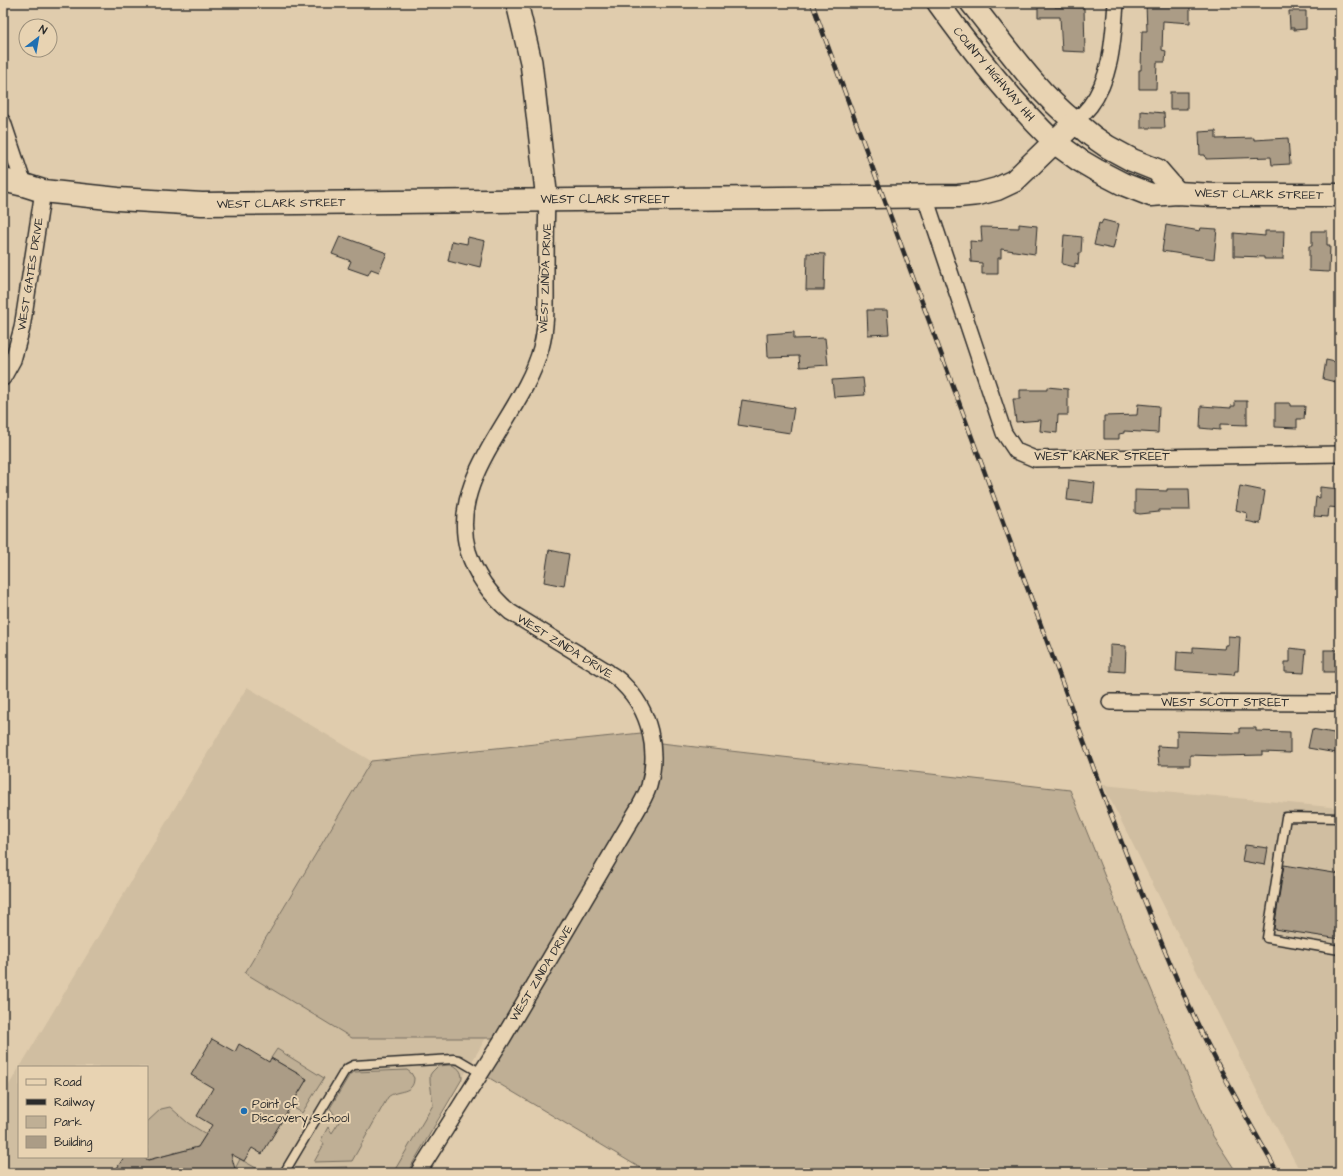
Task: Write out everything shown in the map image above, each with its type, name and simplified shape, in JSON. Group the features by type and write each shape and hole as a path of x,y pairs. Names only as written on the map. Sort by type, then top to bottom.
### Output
{"main road":[{"path":"517,3 531,62 547,200"},
{"name":"COUNTY HIGHWAY HH","path":"938,3 1022,109 1054,142"},
{"path":"971,3 1041,90 1057,107 1075,122 1054,142"},
{"name":"WEST CLARK STREET","path":"1075,122 1108,147 1132,160 1157,170 1177,193"},
{"name":"WEST CLARK STREET","path":"3,180 33,188 118,199 202,204 958,196 978,194 997,189 1014,181 1054,142 1079,160 1123,184 1151,195 1177,193 1214,195 1340,195"}],"street":[{"path":"1075,122 1090,106 1101,86 1108,68 1112,52 1116,3"},
{"name":"WEST GATES DRIVE","path":"3,122 33,188 22,328 13,360 3,378"},
{"name":"WEST KARNER STREET","path":"924,197 1004,433 1016,451 1035,459 1340,454"},
{"name":"WEST ZINDA DRIVE","path":"418,1173 481,1073 632,819 648,788 653,769 651,732 644,714 635,698 623,684 608,672 510,612 496,600 484,586 475,570 466,543 465,518 470,487 478,470 524,390 536,364 541,346 546,319 547,200"},
{"name":"WEST SCOTT STREET","path":"1110,702 1340,703"}],"lane":[{"path":"1340,818 1286,817 1267,938 1340,950"},
{"path":"284,1173 344,1072 348,1068 354,1066 453,1059 459,1060 481,1073"}],"shaded area":[{"path":"247,687 371,761 245,973 487,1036 407,1173 3,1173 3,1095 18,1070 18,1158 148,1158 148,1066 21,1066"},
{"path":"1103,785 1340,808 1340,1173 1301,1173 1257,1091"}],"green space":[{"path":"651,732 652,742 1070,790 1130,939 1213,1136 1237,1173 642,1173 642,1169 481,1073 502,1038 352,1038 245,973 371,761"},
{"path":"277,1049 324,1078 302,1113 291,1106 307,1079 271,1058"},
{"path":"450,1065 459,1069 462,1079 407,1173 393,1173 433,1105 430,1075 438,1066"},
{"path":"407,1070 414,1078 411,1087 388,1097 352,1161 314,1162 324,1144 321,1140 328,1127 332,1133 339,1122 330,1108 350,1074 354,1072"},
{"path":"170,1107 188,1123 206,1134 198,1147 148,1160 145,1158 148,1158 148,1121 161,1109"},
{"path":"240,1159 265,1173 236,1173 235,1169"},
{"path":"348,1167 344,1173 306,1173 309,1168"}],"building":[{"path":"1038,3 1054,3 1055,7 1084,8 1085,52 1062,51 1060,17 1038,17"},
{"path":"1156,3 1170,3 1170,5 1190,6 1190,23 1163,21 1162,50 1166,51 1165,62 1157,62 1156,89 1139,89 1142,31 1147,31 1146,4 1156,5"},
{"path":"1289,11 1306,11 1306,29 1294,30 1294,28 1290,28"},
{"path":"1170,92 1187,92 1187,109 1170,109"},
{"path":"1141,111 1164,113 1165,128 1141,128"},
{"path":"1216,131 1216,139 1254,138 1254,140 1288,138 1290,164 1272,165 1271,157 1206,159 1205,155 1200,155 1199,132"},
{"path":"1103,220 1119,224 1113,249 1094,245 1099,223 1101,224"},
{"path":"1019,224 1037,226 1035,254 1001,249 1001,258 998,258 998,274 982,274 982,263 971,262 970,241 982,242 981,227 1019,228"},
{"path":"1166,225 1200,231 1201,228 1217,229 1214,259 1162,251"},
{"path":"1265,231 1284,231 1283,259 1234,256 1234,233 1265,236"},
{"path":"1312,231 1327,231 1327,245 1330,245 1329,272 1309,271 1309,246 1312,246"},
{"path":"1064,235 1082,237 1081,253 1079,253 1078,264 1075,263 1075,267 1062,264"},
{"path":"340,236 387,253 379,272 371,269 368,275 348,268 351,261 332,254"},
{"path":"468,237 485,241 480,267 468,264 467,266 448,261 452,241 467,244"},
{"path":"807,253 825,254 824,290 806,290"},
{"path":"867,310 887,310 889,334 868,335"},
{"path":"794,332 794,339 825,338 828,365 800,367 799,356 768,357 767,334"},
{"path":"1326,360 1340,363 1340,383 1323,379"},
{"path":"863,378 865,395 834,397 832,380"},
{"path":"1047,387 1068,389 1068,415 1058,415 1057,433 1040,431 1041,420 1016,422 1013,399 1020,399 1020,390 1047,390"},
{"path":"742,400 794,408 790,433 738,425"},
{"path":"1235,401 1247,401 1247,425 1220,424 1220,430 1200,428 1201,406 1231,408 1231,406 1235,406"},
{"path":"1275,403 1290,403 1290,406 1305,406 1304,419 1297,419 1297,428 1275,427"},
{"path":"1138,404 1159,406 1158,433 1124,431 1124,433 1119,434 1119,439 1104,439 1104,416 1137,415"},
{"path":"1069,480 1095,483 1093,503 1067,500"},
{"path":"1240,486 1265,491 1260,524 1246,521 1247,513 1236,510"},
{"path":"1320,487 1340,489 1340,508 1329,507 1328,517 1314,516 1316,497 1320,498"},
{"path":"1167,489 1189,489 1190,510 1159,510 1159,512 1140,514 1135,513 1135,490 1167,491"},
{"path":"549,550 569,554 564,586 544,582"},
{"path":"1228,636 1240,637 1238,671 1235,671 1234,675 1176,671 1177,652 1193,653 1193,647 1224,649 1225,645 1228,645"},
{"path":"1110,645 1126,646 1125,672 1110,671"},
{"path":"1290,648 1306,650 1304,673 1285,672 1285,662 1290,662"},
{"path":"1324,650 1340,650 1340,672 1324,672"},
{"path":"1240,728 1256,728 1256,731 1290,732 1290,753 1262,752 1262,755 1221,756 1190,755 1190,765 1159,765 1157,746 1177,747 1177,731 1240,733"},
{"path":"1312,729 1339,734 1336,753 1308,748"},
{"path":"1245,845 1268,848 1265,865 1242,861"},
{"path":"1284,865 1340,874 1340,939 1274,929"},
{"name":"Point of Discovery School","path":"212,1039 235,1052 239,1044 269,1062 271,1058 307,1079 262,1154 252,1148 244,1161 231,1154 236,1173 114,1173 123,1158 145,1158 148,1160 198,1147 212,1125 197,1116 213,1088 191,1075"}],"railway":[{"path":"812,3 1109,810 1145,902 1173,970 1216,1062 1278,1173"}],"place":[{"name":"Point of Discovery School","path":"244,1111"}]}
